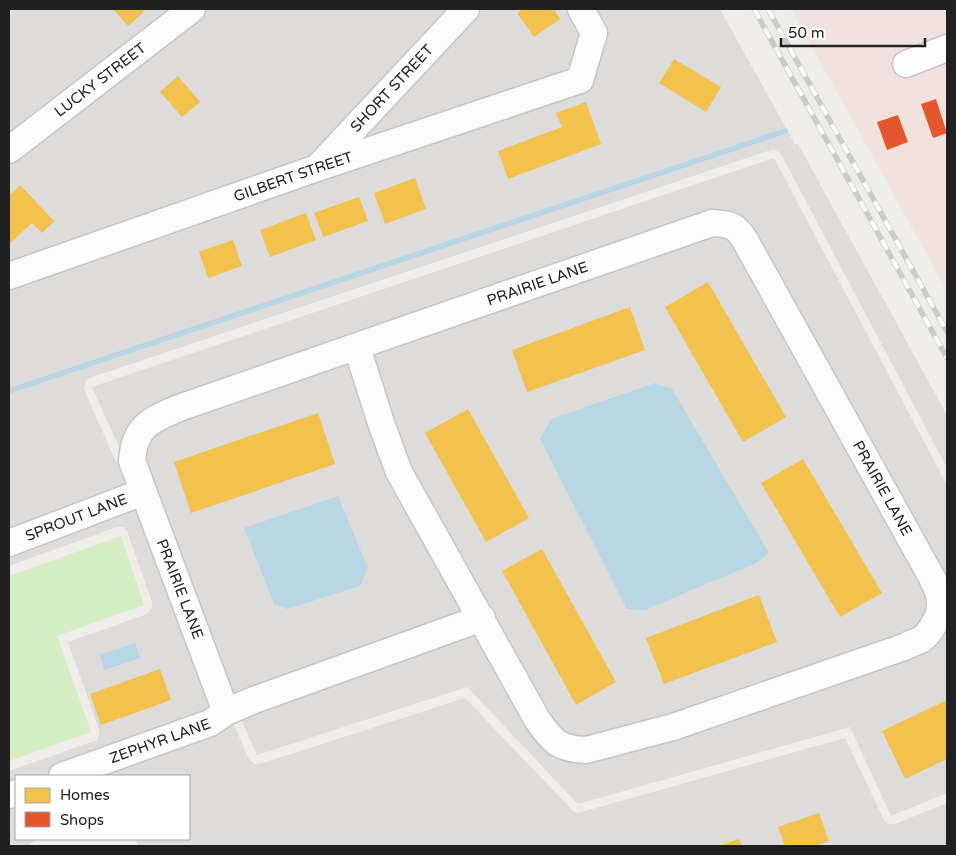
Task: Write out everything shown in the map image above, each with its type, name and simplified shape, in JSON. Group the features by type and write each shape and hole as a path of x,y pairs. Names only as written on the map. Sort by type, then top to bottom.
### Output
{"street":[{"name":"LUCKY STREET","path":"9,150 192,9"},
{"name":"SHORT STREET","path":"317,168 466,9"},
{"name":"GILBERT STREET","path":"9,276 317,168 580,80 594,33 581,9"},
{"path":"906,64 947,48"},
{"name":"PRAIRIE LANE","path":"226,712 132,461 132,447 139,432 146,424 179,408 712,224 733,225 746,242 931,576 939,595 940,606 932,628 922,639 904,647 673,727 586,750 572,750 550,739 538,721 399,472 357,347"},
{"name":"SPROUT LANE","path":"9,543 143,492"},
{"path":"226,712 482,618"},
{"name":"ZEPHYR LANE","path":"65,775 210,723 226,712"}],"shaded area":[{"path":"9,9 174,9 9,136"},
{"path":"209,9 451,9 311,159 9,264 9,163"},
{"path":"481,9 570,9 583,33 572,71 355,144"},
{"path":"592,9 720,9 795,144 798,144 947,415 947,468 781,154 774,149 89,378 85,382 84,388 92,408 249,759 255,764 260,764 465,698 573,811 578,813 845,738 884,820 888,824 895,824 947,803 947,846 138,846 135,840 190,840 190,775 15,775 15,840 37,840 26,846 9,846 9,771 97,740 99,735 99,729 68,642 147,614 152,608 152,602 127,531 123,527 117,527 9,566 9,288 315,181 317,184 323,178 580,92 586,94 588,89 593,87 591,81"},
{"path":"791,9 947,9 947,36 893,58 902,78 947,60 947,291"},
{"path":"774,158 947,485 947,793 891,816 850,727 578,804 467,687 257,755 92,387"}],"green space":[{"path":"121,536 144,605 57,636 91,732 9,761 9,576"}],"water":[{"path":"655,383 672,389 769,553 756,563 645,610 627,609 540,439 551,419"},
{"path":"338,496 368,568 360,586 287,609 274,604 244,528"},
{"path":"135,643 140,658 104,670 100,655"}],"building: Homes":[{"path":"113,9 142,9 144,12 128,26"},
{"path":"523,9 554,9 560,19 534,37 517,13"},
{"path":"674,59 721,87 706,112 659,83"},
{"path":"178,76 200,102 182,117 160,92"},
{"path":"586,102 601,144 508,179 498,151 562,127 556,113"},
{"path":"415,178 426,209 385,224 374,193"},
{"path":"20,185 54,221 42,233 32,223 9,244 9,196"},
{"path":"359,197 368,221 323,237 314,213"},
{"path":"306,213 316,240 270,257 260,230"},
{"path":"233,240 242,266 208,278 199,252"},
{"path":"708,282 786,417 743,442 665,307"},
{"path":"630,307 645,350 527,392 512,350"},
{"path":"468,409 529,518 486,542 425,433"},
{"path":"318,413 335,464 191,513 174,462"},
{"path":"803,459 882,593 840,617 761,483"},
{"path":"542,549 616,682 576,705 502,571"},
{"path":"759,595 777,642 664,684 646,638"},
{"path":"160,669 171,700 101,725 90,694"},
{"path":"947,700 947,759 905,779 882,731"},
{"path":"819,813 829,841 814,846 785,846 778,827"},
{"path":"739,839 742,846 719,846"}],"building: Shops":[{"path":"936,99 947,133 933,138 921,104"},
{"path":"898,115 908,142 887,150 877,122"}],"waterway":[{"path":"9,391 785,131"}],"railway":[{"path":"754,9 947,358"},
{"path":"768,9 947,332"}]}
